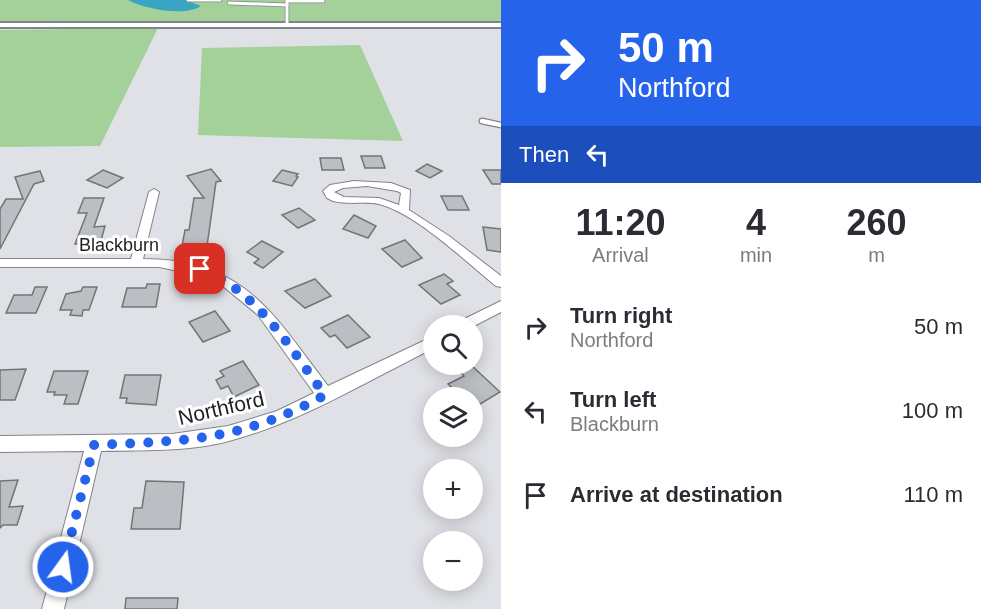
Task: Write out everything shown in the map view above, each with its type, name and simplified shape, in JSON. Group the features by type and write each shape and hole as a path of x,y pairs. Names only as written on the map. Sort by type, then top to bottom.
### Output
{"street":[{"path":"0,25 501,25"},
{"path":"403,210 406,192 395,184 339,185 328,191 335,198 375,200 403,210 501,283"},
{"path":"136,262 154,192"},
{"name":"Blackburn","path":"0,263 136,262 184,265 223,279 263,311 325,395"},
{"path":"483,315 501,306"},
{"name":"Northford","path":"0,444 94,445 186,441 228,434 281,417 423,346"},
{"path":"53,609 94,445"}],"lane":[{"path":"188,0 220,0"},
{"path":"230,3 323,1"},
{"path":"287,2 287,25"},
{"path":"482,121 501,124"}],"green space":[{"path":"0,0 501,0 501,22 0,22"},
{"path":"158,28 100,146 0,147 0,30"},
{"path":"360,45 403,141 198,135 202,48"}],"water":[{"path":"128,0 185,0 201,6 185,11 175,11 144,6"}],"building":[{"path":"361,156 381,156 385,168 365,168"},
{"path":"320,158 341,158 344,170 322,170"},
{"path":"427,164 442,171 430,178 416,171"},
{"path":"211,169 221,181 216,182 207,246 182,246 185,230 189,230 194,198 204,198 187,176"},
{"path":"103,170 123,178 107,188 87,180"},
{"path":"282,170 298,174 292,186 273,181"},
{"path":"483,170 501,170 501,184 492,184"},
{"path":"40,171 44,181 34,184 0,249 0,209 6,199 23,199 15,177"},
{"path":"441,196 462,196 469,210 448,210"},
{"path":"84,198 104,198 94,227 105,226 100,244 75,244 87,213 78,213"},
{"path":"299,208 315,220 298,228 282,215"},
{"path":"354,215 376,226 368,238 343,229"},
{"path":"483,227 501,229 501,252 487,250"},
{"path":"405,240 422,258 402,267 382,249"},
{"path":"262,241 283,252 263,268 254,263 259,259 247,252"},
{"path":"444,274 453,281 447,284 460,295 441,304 419,285"},
{"path":"315,279 331,296 305,308 285,291"},
{"path":"147,284 160,284 156,307 122,307 127,288 146,288"},
{"path":"35,287 47,287 36,313 6,313 14,295 32,295"},
{"path":"83,287 97,287 89,310 83,310 82,316 70,315 72,310 60,310 66,294 81,291"},
{"path":"215,311 230,331 203,342 189,322"},
{"path":"348,315 370,337 347,348 335,335 330,337 321,328"},
{"path":"243,361 259,385 234,397 228,386 221,389 216,380 224,376 220,371"},
{"path":"26,369 15,400 0,400 0,370"},
{"path":"54,371 88,371 78,404 64,404 67,395 54,395 55,392 47,392"},
{"path":"125,375 161,375 156,405 126,403 127,398 120,398"},
{"path":"482,375 500,392 483,402 483,387 451,387 448,384 464,376"},
{"path":"18,480 9,507 23,506 17,525 3,525 0,528 0,481"},
{"path":"146,481 184,482 180,529 131,529 134,508 142,508"},
{"path":"126,598 178,598 177,609 125,609"}],"route":[{"path":"63,567 94,445 186,441 228,434 281,417 325,395 263,311 251,299 223,279 200,269"}]}
